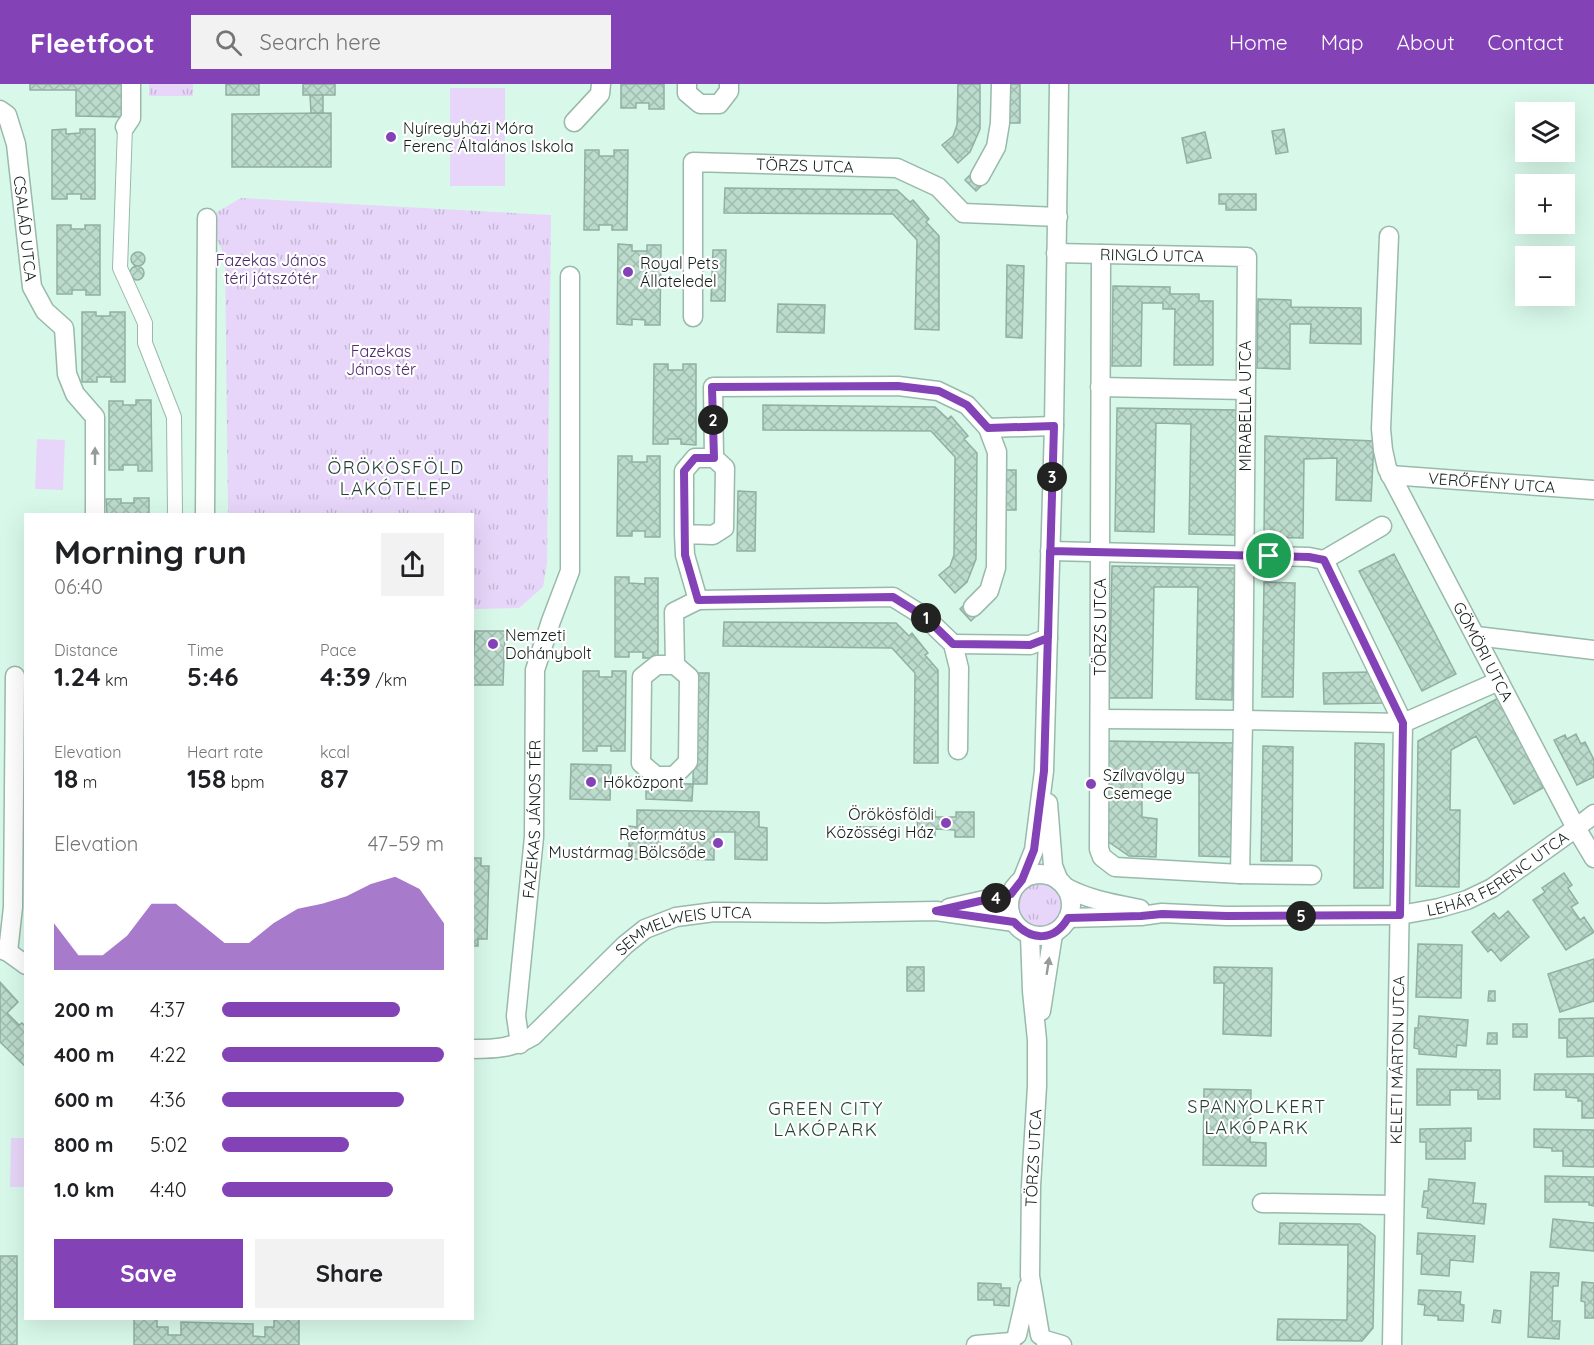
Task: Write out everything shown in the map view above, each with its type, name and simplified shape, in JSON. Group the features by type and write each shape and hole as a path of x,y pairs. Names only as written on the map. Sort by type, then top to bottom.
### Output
{"street":[{"path":"131,84 131,118 125,127 120,268 145,323 145,343 174,417 176,513"},
{"path":"574,122 600,94 601,84"},
{"path":"687,84 687,93 700,104 719,104 729,91 729,84"},
{"path":"980,176 996,147 1000,123 1000,84"},
{"path":"1044,771 1053,866 1071,905 1068,918 1062,927 1053,934 1038,936 1021,930 1014,922 1009,908 1034,850 1044,771 1054,426 1059,84"},
{"name":"CSALÁD UTCA","path":"0,110 8,115 16,144 32,287 45,311 64,328 67,374 75,394 95,417 94,513"},
{"name":"TÖRZS UTCA","path":"693,317 693,162 897,168 938,187 963,213 1058,218"},
{"path":"205,513 207,218"},
{"name":"GÖMÖRI UTCA","path":"1389,236 1381,429 1383,450 1390,476 1576,828"},
{"name":"RINGLÓ UTCA","path":"1056,253 1246,257"},
{"name":"TÖRZS UTCA","path":"1101,254 1099,849 1102,857 1115,867 1240,874"},
{"name":"MIRABELLA UTCA","path":"1240,874 1246,257"},
{"name":"FAZEKAS JÁNOS TÉR","path":"520,1044 516,1016 534,837 535,670 570,571 570,276"},
{"path":"714,458 712,387 898,386 939,391 967,405 988,428 997,452 996,568 988,591 973,607"},
{"path":"1100,387 1245,390"},
{"path":"988,428 1054,426"},
{"path":"684,534 713,535 724,528 725,468 714,458 695,458 684,471 684,534 685,555 698,600"},
{"name":"VERŐFÉNY UTCA","path":"1390,476 1594,490"},
{"path":"1050,551 1309,557 1324,560 1382,526"},
{"path":"1324,560 1403,723"},
{"path":"675,664 657,665 642,677 641,763 656,776 674,776 688,762 688,677 675,664 674,612 698,600 893,597 925,617 953,644 959,668 958,750"},
{"path":"1476,636 1594,650"},
{"path":"953,644 1030,645 1048,638"},
{"path":"13,676 13,907 4,951 24,963"},
{"path":"1100,718 1403,723 1499,681"},
{"name":"KELETI MÁRTON UTCA","path":"1392,1345 1403,723"},
{"path":"1576,828 1594,814"},
{"name":"LEHÁR FERENC UTCA","path":"1068,918 1162,914 1400,915 1467,900 1492,888 1576,828 1594,858"},
{"path":"1240,874 1312,875"},
{"path":"1017,887 1029,877 1044,875 1062,884"},
{"name":"LEHÁR FERENC UTCA","path":"1062,884 1080,895 1098,901 1162,914"},
{"name":"SEMMELWEIS UTCA","path":"936,911 1017,887"},
{"name":"SEMMELWEIS UTCA","path":"474,1048 501,1049 520,1044 545,1026 625,945 645,929 676,917 714,912 936,911 1014,922"},
{"name":"TÖRZS UTCA","path":"1037,1040 1053,934"},
{"name":"TÖRZS UTCA","path":"1012,1341 1030,1276 1030,1186 1037,1086 1037,1040 1030,935"},
{"path":"1262,1203 1394,1205"},
{"name":"TÖRZS UTCA","path":"1030,1276 1048,1341"},
{"path":"976,1345 1012,1341 1026,1332 1048,1341"}],"green space":[{"path":"149,84 193,84 193,96 149,96"},
{"path":"450,88 505,88 505,186 450,186"},
{"name":"Fazekas János tér","path":"241,198 551,215 547,564 543,587 519,608 474,609 474,513 228,513 225,257 207,218"},
{"path":"37,439 65,440 63,490 35,489"},
{"path":"1040,881 1049,883 1060,892 1065,906 1063,915 1054,926 1040,931 1031,929 1020,920 1015,906 1017,897 1026,886"},
{"path":"11,1138 24,1138 24,1187 10,1187"}],"building":[{"path":"30,84 123,84 123,117 76,116 76,90 30,90"},
{"path":"226,84 259,84 259,95 226,95"},
{"path":"303,84 335,84 335,95 303,95"},
{"path":"621,84 664,84 664,109 649,109 649,103 636,103 636,108 621,108"},
{"path":"958,84 980,84 980,129 970,152 958,163 942,145 953,136 957,125"},
{"path":"1006,84 1020,84 1020,123 1005,123"},
{"path":"310,95 323,95 323,113 311,113"},
{"path":"331,113 331,167 232,167 232,114"},
{"path":"66,129 66,134 80,133 80,129 95,129 95,199 81,199 81,194 67,194 67,199 52,199 52,130"},
{"path":"1284,129 1288,152 1276,154 1272,131"},
{"path":"1205,132 1211,158 1187,163 1182,138"},
{"path":"585,150 599,150 599,156 614,156 614,150 628,150 627,230 612,230 612,225 599,225 599,230 584,230"},
{"path":"972,173 983,184 976,191 965,180"},
{"path":"725,188 897,190 910,202 913,200 929,219 926,222 939,236 939,330 915,329 917,240 893,214 724,213"},
{"path":"1219,194 1256,194 1256,210 1226,210 1226,204 1219,204"},
{"path":"57,225 71,225 71,229 85,229 85,225 100,225 100,295 86,295 86,290 72,290 72,294 57,294"},
{"path":"618,244 632,245 632,251 647,251 647,245 661,245 660,325 645,325 645,320 632,319 632,325 617,324"},
{"path":"713,250 726,250 725,301 711,301"},
{"path":"138,252 143,254 145,259 143,264 138,266 133,264 131,259 133,254"},
{"path":"1007,265 1024,266 1022,338 1006,337"},
{"path":"137,266 142,268 144,273 142,278 137,280 132,278 130,273 132,268"},
{"path":"1113,286 1170,287 1170,294 1199,294 1199,301 1213,301 1213,365 1174,365 1175,309 1163,309 1163,303 1142,303 1141,366 1112,366"},
{"path":"1258,299 1291,300 1291,307 1361,308 1361,344 1310,343 1311,324 1290,324 1290,369 1257,368"},
{"path":"778,304 825,305 824,333 777,332"},
{"path":"82,312 96,312 96,316 110,316 110,312 125,312 125,382 111,382 111,377 97,377 97,382 82,382"},
{"path":"654,364 668,364 668,370 683,370 683,364 696,364 696,445 681,444 681,439 668,439 668,444 653,444"},
{"path":"136,400 151,400 152,471 138,471 138,465 123,465 123,470 109,470 109,401 123,401 123,405 136,405"},
{"path":"763,405 935,407 948,419 951,416 968,436 964,439 977,453 976,559 967,582 955,593 939,575 950,566 954,555 955,457 931,431 763,430"},
{"path":"1117,408 1238,410 1235,535 1189,534 1191,424 1156,423 1154,532 1115,531"},
{"path":"1265,436 1374,441 1371,501 1336,500 1337,458 1304,459 1303,538 1264,537"},
{"path":"618,456 632,456 632,462 647,462 647,456 660,456 660,537 645,537 645,531 632,531 632,536 617,536"},
{"path":"1002,470 1016,470 1016,510 1002,510"},
{"path":"738,491 756,492 755,551 737,551"},
{"path":"134,498 149,498 149,513 107,513 106,499 121,499 121,503 134,503"},
{"path":"1394,554 1456,674 1422,691 1359,571"},
{"path":"1112,566 1235,568 1232,700 1196,699 1198,587 1154,587 1152,698 1109,698"},
{"path":"615,577 629,577 629,583 645,584 645,578 658,578 658,658 643,658 643,652 629,652 629,657 615,657"},
{"path":"1264,582 1295,583 1293,697 1262,697"},
{"path":"966,603 977,615 971,621 960,609"},
{"path":"724,622 896,623 909,636 912,633 928,653 925,655 938,670 938,763 914,763 915,673 892,648 723,646"},
{"path":"475,631 505,631 503,685 474,685"},
{"path":"583,671 599,671 599,677 612,677 612,671 626,671 625,751 611,751 611,746 597,746 597,751 583,751"},
{"path":"1370,672 1386,703 1324,704 1323,673"},
{"path":"695,673 709,673 707,784 693,784"},
{"path":"1502,696 1550,784 1514,804 1476,736 1451,750 1450,810 1460,810 1459,887 1416,886 1418,741"},
{"path":"1576,734 1581,744 1585,742 1594,760 1594,777 1577,785 1554,740 1565,735 1567,739"},
{"path":"1107,741 1235,743 1233,857 1199,856 1199,773 1142,772 1142,817 1157,819 1156,857 1129,856 1106,840"},
{"path":"1355,743 1384,744 1383,888 1354,888"},
{"path":"1263,746 1293,747 1292,861 1261,861"},
{"name":"Hőközpont","path":"571,764 611,765 610,800 570,799"},
{"path":"646,783 693,784 692,801 646,799"},
{"path":"637,810 759,812 759,827 767,828 767,860 735,859 735,832 714,832 714,860 682,859 682,832 661,831 661,859 629,859 629,826 637,827"},
{"name":"Örökösföldi Közösségi Ház","path":"918,810 935,811 935,817 956,817 956,812 974,812 974,837 955,837 955,830 935,829 935,836 917,835"},
{"path":"856,827 876,827 876,838 856,838"},
{"path":"474,858 481,858 481,866 489,866 487,939 478,939 478,946 474,946"},
{"path":"1564,873 1572,885 1568,888 1578,903 1571,907 1580,920 1584,917 1594,932 1566,950 1533,900 1545,892 1542,888"},
{"path":"1508,911 1529,937 1501,961 1491,949 1488,952 1472,932 1494,913 1499,919"},
{"path":"1418,944 1462,945 1461,998 1416,997"},
{"path":"1594,959 1594,1001 1560,1012 1548,974"},
{"path":"907,967 924,967 924,991 907,991"},
{"path":"1214,967 1272,968 1271,1036 1223,1034 1224,983 1214,983"},
{"path":"0,982 18,1002 7,1013 19,1025 22,1023 24,1025 24,1065 0,1042"},
{"path":"1489,991 1495,991 1495,1001 1488,1001"},
{"path":"1419,1016 1468,1020 1466,1046 1457,1045 1456,1057 1419,1054 1419,1049 1414,1048 1415,1028 1418,1028"},
{"path":"1594,1018 1594,1056 1567,1057 1567,1038 1559,1038 1559,1019"},
{"path":"1513,1024 1527,1024 1527,1037 1513,1037"},
{"path":"1488,1033 1497,1033 1497,1044 1487,1044"},
{"path":"1417,1069 1500,1070 1500,1099 1478,1099 1478,1090 1450,1090 1450,1105 1417,1105"},
{"path":"1535,1074 1594,1074 1594,1118 1582,1118 1582,1101 1578,1101 1578,1098 1566,1097 1566,1090 1534,1090"},
{"path":"1204,1089 1251,1090 1250,1142 1266,1143 1266,1166 1203,1165"},
{"path":"1471,1128 1471,1141 1465,1141 1465,1159 1426,1159 1426,1142 1420,1142 1420,1129"},
{"path":"1534,1129 1594,1130 1594,1167 1563,1166 1563,1151 1534,1147"},
{"path":"1545,1176 1594,1177 1594,1206 1589,1205 1589,1202 1545,1202"},
{"path":"1429,1179 1475,1183 1473,1203 1486,1204 1484,1224 1427,1218 1428,1208 1422,1207 1424,1191 1428,1191"},
{"path":"1553,1219 1594,1223 1594,1251 1550,1247"},
{"path":"1280,1223 1360,1224 1375,1236 1373,1328 1362,1341 1277,1340 1278,1319 1347,1320 1348,1245 1279,1244"},
{"path":"1418,1233 1475,1236 1473,1262 1450,1260 1449,1276 1421,1274 1422,1254 1417,1254"},
{"path":"0,1256 17,1256 17,1345 0,1345"},
{"path":"1531,1272 1559,1273 1558,1286 1553,1286 1552,1321 1560,1321 1559,1339 1528,1337"},
{"path":"1582,1282 1594,1283 1594,1318 1585,1318 1585,1302 1581,1301"},
{"path":"978,1283 1001,1284 1001,1288 1010,1288 1009,1306 994,1305 994,1300 978,1300"},
{"path":"1419,1290 1461,1292 1460,1304 1464,1305 1463,1321 1438,1320 1438,1316 1424,1315 1425,1305 1418,1304"},
{"path":"1494,1310 1501,1311 1500,1323 1492,1322"},
{"path":"134,1320 157,1320 157,1327 168,1327 168,1335 181,1335 181,1322 253,1324 253,1336 265,1337 265,1327 274,1327 274,1320 299,1320 299,1345 134,1345"}],"place":[{"name":"Nyíregyházi Móra Ferenc Általános Iskola","path":"391,137"},
{"name":"Royal Pets Állateledel","path":"628,272"},
{"name":"Nemzeti Dohánybolt","path":"493,644"},
{"name":"Hőközpont","path":"591,782"},
{"name":"Szílvavölgy Csemege","path":"1091,784"},
{"name":"Örökösföldi Közösségi Ház","path":"946,823"},
{"name":"Református Mustármag Bölcsőde","path":"718,843"}],"district":[{"name":"ÖRÖKÖSFÖLD LAKÓTELEP","path":"396,478"},
{"name":"SPANYOLKERT LAKÓPARK","path":"1257,1117"},
{"name":"GREEN CITY LAKÓPARK","path":"826,1119"}],"route":[{"path":"1269,556 1050,551 1048,638 1030,645 953,644 925,617 893,597 698,600 685,555 684,471 695,458 714,458 712,387 898,386 939,391 967,405 988,428 1054,426 1050,551 1048,638 1044,771 1034,850 1022,880 1011,894 936,911 1014,922 1030,935 1053,934 1068,918 1162,914 1400,915 1403,723 1324,560 1309,557 1269,556"}],"park label":[{"name":"Fazekas János téri játszótér","path":"271,269"}]}
